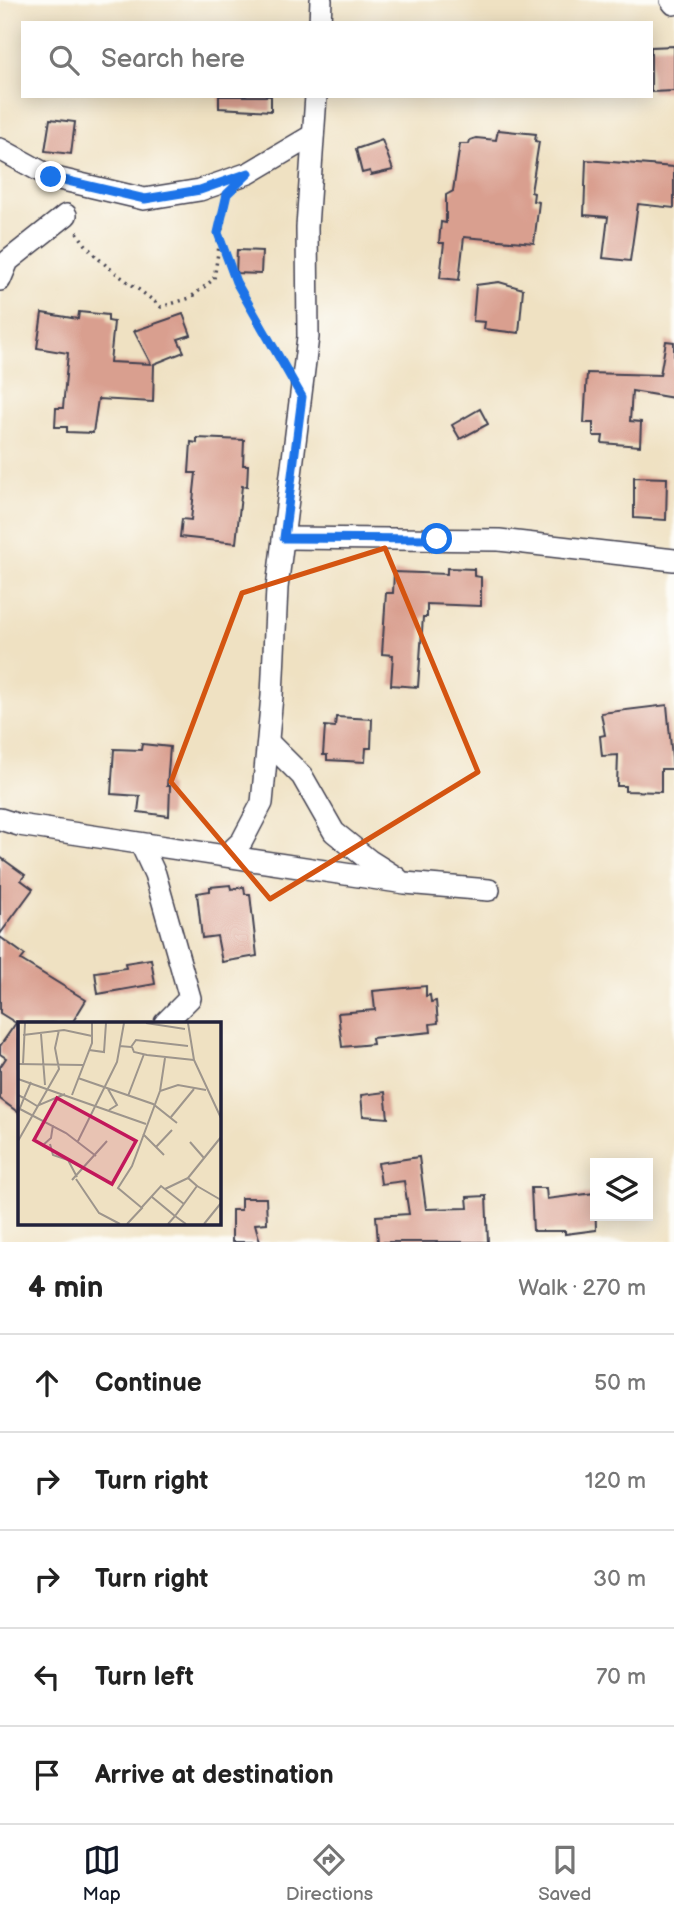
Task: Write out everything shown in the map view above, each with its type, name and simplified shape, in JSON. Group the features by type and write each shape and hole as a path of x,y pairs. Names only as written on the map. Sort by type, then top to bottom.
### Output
{"street":[{"path":"320,21 321,0"},
{"path":"228,854 242,841 262,803 275,613 308,337 307,227 316,98"},
{"path":"0,149 51,177 145,199 200,190 249,173 313,135"},
{"path":"0,280 8,261 66,215"},
{"path":"284,538 499,540 674,560"},
{"path":"268,742 302,776 334,832 370,861 405,883"},
{"path":"0,819 19,825 228,854 405,883 489,890"},
{"path":"141,844 155,874 190,998 166,1022"}],"path":[{"path":"66,215 85,246 123,281 161,307 190,298 214,279 218,233 227,194 249,173"},
{"path":"218,233 236,282 302,397"}],"highlighted area":[{"path":"385,548 478,772 270,899 171,782 242,593"}],"building":[{"path":"674,46 674,91 653,92 653,47"},
{"path":"219,98 271,98 271,111 219,108"},
{"path":"50,119 75,122 71,154 45,151"},
{"path":"498,130 536,134 535,141 539,142 531,192 534,193 533,201 539,202 534,243 464,237 459,280 440,278 444,243 439,243 441,222 446,223 446,195 453,191 460,144 469,144 470,140 476,138 496,140"},
{"path":"382,140 393,170 371,175 370,171 362,173 356,149"},
{"path":"586,160 674,167 674,208 638,204 630,261 603,258 608,217 584,215"},
{"path":"237,250 262,251 261,274 236,273"},
{"path":"499,282 523,289 519,333 484,329 485,322 473,321 476,285"},
{"path":"79,312 108,315 108,321 114,322 110,362 151,364 134,331 183,314 191,335 178,339 184,352 154,364 153,402 98,399 93,433 67,432 67,427 55,427 56,408 63,408 68,353 37,348 42,313 78,319"},
{"path":"666,341 674,342 674,398 632,391 630,421 641,422 640,446 602,443 603,436 593,436 593,423 584,423 587,373 660,375"},
{"path":"480,409 488,424 460,439 452,425"},
{"path":"197,438 244,440 243,465 248,465 247,487 242,486 236,543 180,537 182,519 191,520 196,473 189,473 191,442 197,443"},
{"path":"634,477 667,478 666,520 634,518"},
{"path":"447,568 474,569 474,576 481,577 481,606 427,604 427,617 423,617 418,687 391,685 393,655 382,654 386,593 393,593 394,572 447,574"},
{"path":"667,705 673,769 661,769 661,792 625,791 625,786 617,786 618,755 602,756 600,736 605,735 601,713"},
{"path":"336,717 372,719 371,748 366,748 365,762 327,760 327,755 323,755 325,726 335,727"},
{"path":"142,744 170,747 167,786 170,786 169,816 138,812 140,796 111,794 114,749 141,750"},
{"path":"0,857 25,875 21,880 33,889 0,934"},
{"path":"230,885 231,889 244,887 245,894 250,894 257,956 222,962 217,936 202,938 197,893 210,891 210,887"},
{"path":"0,937 25,955 21,960 86,1000 73,1022 18,1022 18,1112 0,1099 0,1067 6,1058 0,1054 0,1046 16,1023 0,1013"},
{"path":"151,959 155,984 98,994 95,972 126,968 125,963"},
{"path":"426,986 426,996 430,995 431,1002 436,1001 438,1023 430,1024 431,1032 372,1038 373,1044 342,1047 338,1013 375,1010 373,991"},
{"path":"385,1092 388,1118 363,1116 361,1095"},
{"path":"419,1157 426,1209 468,1208 467,1197 486,1196 488,1242 378,1242 376,1216 409,1214 404,1181 381,1184 378,1163"},
{"path":"531,1188 546,1188 547,1199 590,1194 590,1221 596,1221 596,1230 565,1234 565,1231 533,1231"},
{"path":"241,1198 266,1198 267,1223 255,1224 260,1242 232,1242 232,1210 241,1210"}],"route":[{"path":"51,177 145,199 200,190 249,173 227,194 218,233 236,282 302,397 284,538 437,539"}]}
